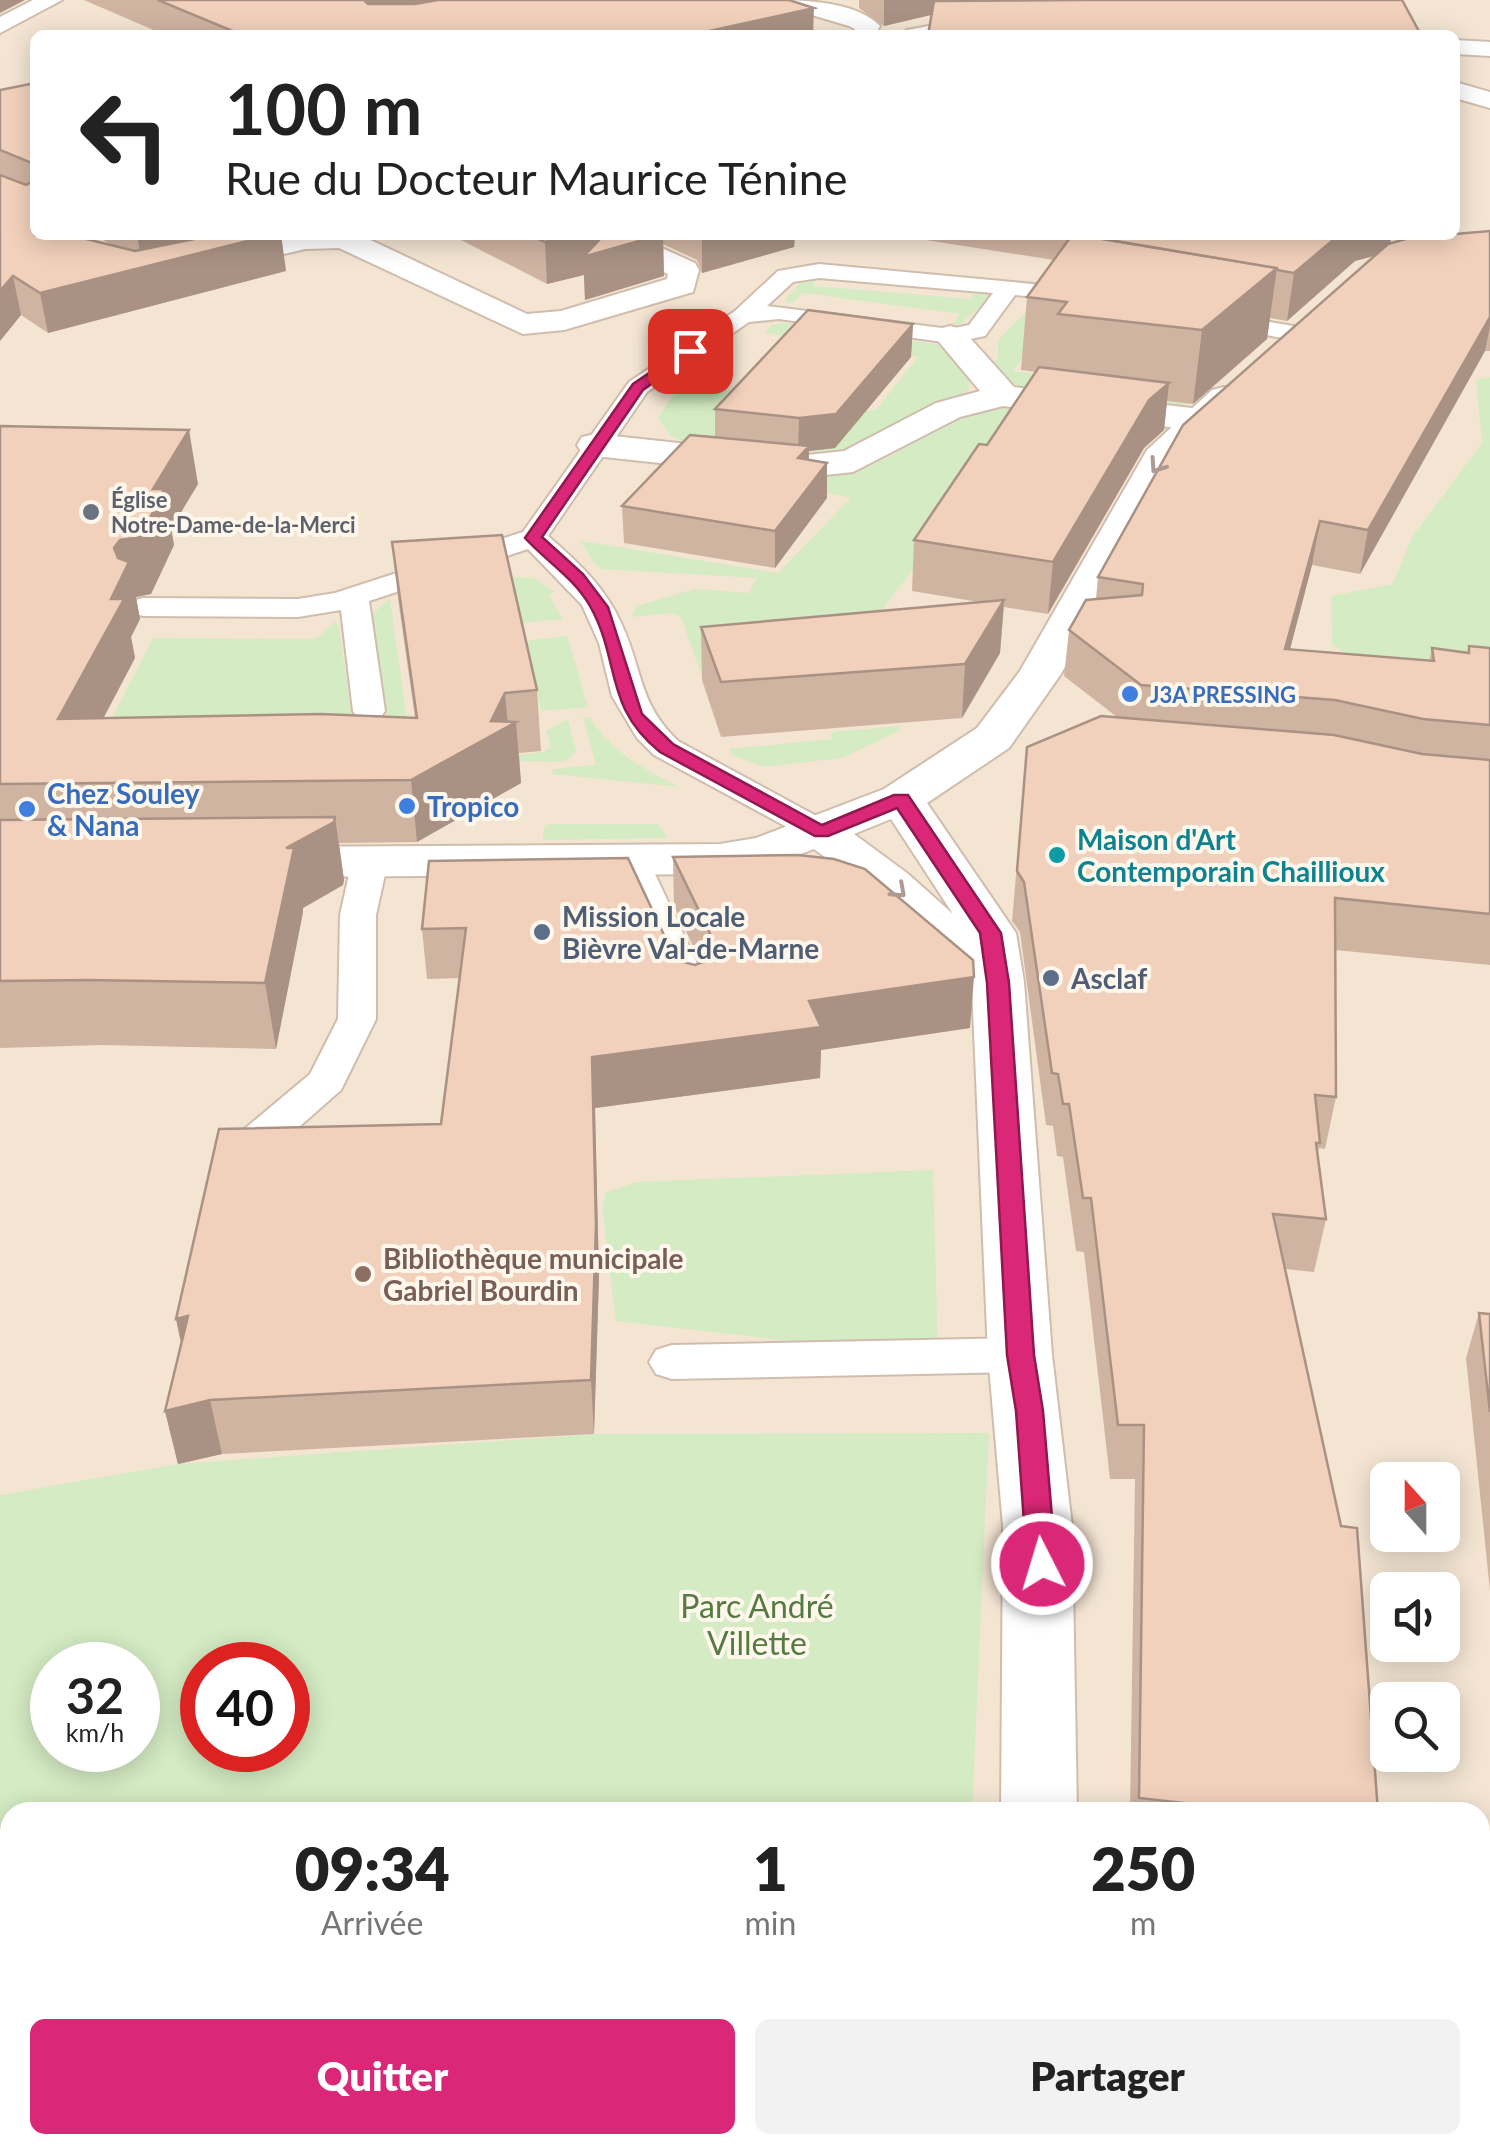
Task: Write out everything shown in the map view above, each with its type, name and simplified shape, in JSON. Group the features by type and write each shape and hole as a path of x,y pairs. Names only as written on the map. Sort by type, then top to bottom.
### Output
{"street":[{"path":"0,26 50,0"},
{"path":"786,0 857,21 868,26 865,30"},
{"path":"1460,48 1490,49"},
{"path":"1460,91 1490,100"},
{"path":"174,272 305,240"},
{"path":"346,240 522,324 564,320 682,285 684,270 619,240"},
{"path":"214,862 747,856 822,832 901,799 993,738 1040,674 1160,458 1311,324"},
{"path":"950,336 1004,396"},
{"path":"595,446 798,467 853,461 948,410 1004,396 1200,420"},
{"path":"993,738 1045,742"},
{"path":"901,799 991,933 998,983 1020,1355 1030,1411 1042,1564 1039,1802"},
{"path":"822,832 890,882 998,983"}],"lane":[{"path":"142,607 298,608 354,597 534,538 638,387 743,316 786,276 819,271 1114,301"},
{"path":"743,316 779,312 950,336 977,330 1009,288"},
{"path":"1190,314 1311,324"},
{"path":"534,538 577,577 599,607 633,714 645,731 666,748 822,832"},
{"path":"354,597 369,711"},
{"path":"630,859 695,1000"},
{"path":"251,1146 327,1081 357,1018 358,915 370,861"},
{"path":"672,1362 1020,1355"}],"shaded area":[{"path":"0,0 1490,0 1490,1802 0,1802"}],"green space":[{"path":"818,276 813,286 970,299 979,288 996,293 960,324 952,325 960,314 803,293 792,303 784,301 806,277"},
{"path":"1037,301 1051,320 1013,371 1162,390 1257,335 1180,410 1026,390 996,377 984,362 998,360 998,340"},
{"path":"784,323 941,345 970,371 969,389 959,400 829,459 688,444 670,435 658,418 672,397 694,385 875,411 918,357 765,333 771,325"},
{"path":"1490,377 1490,677 1402,684 1332,645 1331,596 1393,584 1412,537 1482,443 1476,380"},
{"path":"1030,403 1013,437 842,663 702,676 681,617 672,613 632,617 637,606 695,589 749,593 757,578 602,569 592,561 581,541 778,573 851,498 777,482 865,465 889,457 955,417"},
{"path":"536,579 554,592 549,595 563,619 521,623 433,584"},
{"path":"390,598 413,763 98,745 153,638 316,639 335,622 339,627 352,720 387,716 370,616"},
{"path":"567,636 588,707 541,711 525,641"},
{"path":"590,717 618,750 680,787 552,774 553,769 596,765 583,718"},
{"path":"568,719 576,752 565,761 482,760 543,752 551,747 546,731"},
{"path":"899,726 900,730 842,758 764,767 732,755 729,749 832,739 831,732"},
{"path":"658,824 668,838 543,840 544,826"},
{"path":"933,1170 938,1358 616,1321 602,1207 606,1192 637,1182"},
{"name":"Parc André Villette","path":"989,1433 972,1802 0,1802 0,1495 178,1464 597,1434"}],"building":[{"path":"158,0 364,0 368,4 415,4 438,0 789,0 814,8 714,30 230,30"},
{"path":"1402,0 1418,30 929,30 934,1"},
{"path":"30,84 30,162 0,150 0,90"},
{"path":"0,175 30,183 30,240 90,240 135,251 189,240 251,240 40,293 13,276 0,291"},
{"path":"1490,231 1490,317 1368,530 1320,521 1285,649 1434,661 1432,648 1469,653 1469,646 1490,648 1490,725 1423,719 1335,700 1141,685 1069,630 1086,600 1142,595 1143,584 1098,577 1183,425 1388,244 1402,240 1460,240 1460,234"},
{"path":"599,240 642,240 583,257"},
{"path":"1068,240 1108,240 1277,268 1202,330 1058,314 1067,302 1027,297"},
{"path":"1110,240 1333,240 1294,273"},
{"path":"808,310 913,324 836,414 799,418 715,409"},
{"path":"1039,367 1169,383 1149,400 1053,562 914,540 979,444 987,445"},
{"path":"0,426 189,430 153,489 164,489 141,537 120,540 114,548 118,558 129,562 111,599 124,599 58,719 321,714 417,718 392,542 502,535 537,690 505,693 491,721 516,722 411,780 0,784"},
{"path":"690,435 809,446 798,458 827,463 775,531 622,506"},
{"path":"1004,600 965,664 721,682 701,627"},
{"path":"1101,716 1334,735 1422,754 1490,760 1490,914 1335,898 1336,1097 1315,1095 1320,1143 1316,1143 1326,1219 1273,1214 1341,1526 1357,1528 1370,1704 1370,1772 1375,1772 1377,1802 1175,1802 1139,1798 1144,1425 1118,1425 1091,1198 1083,1198 1069,1104 1063,1104 1058,1074 1052,1073 1024,882 1017,871 1027,747"},
{"path":"335,817 334,822 286,848 294,848 265,983 0,981 0,820"},
{"path":"798,855 834,859 865,869 973,960 974,977 809,1001 821,1027 592,1057 596,1224 591,1380 210,1400 165,1411 188,1316 176,1319 219,1129 441,1124 466,928 422,929 429,861 628,858 672,952 679,961 695,965 712,959 717,948 673,857"},
{"path":"1479,1313 1490,1314 1490,1412"}],"place":[{"name":"Église Notre-Dame-de-la-Merci","path":"91,512"},
{"name":"J3A PRESSING","path":"1130,694"},
{"name":"Tropico","path":"407,806"},
{"name":"Chez Souley & Nana","path":"27,809"},
{"name":"Maison d'Art Contemporain Chaillioux","path":"1057,855"},
{"name":"Mission Locale Bièvre Val-de-Marne","path":"542,932"},
{"name":"Asclaf","path":"1051,978"},
{"name":"Bibliothèque municipale Gabriel Bourdin","path":"363,1274"}],"route":[{"path":"690,351 638,387 534,538 577,577 599,607 633,714 645,731 666,748 822,832 901,799 991,933 998,983 1020,1355 1030,1411 1042,1564"}]}
